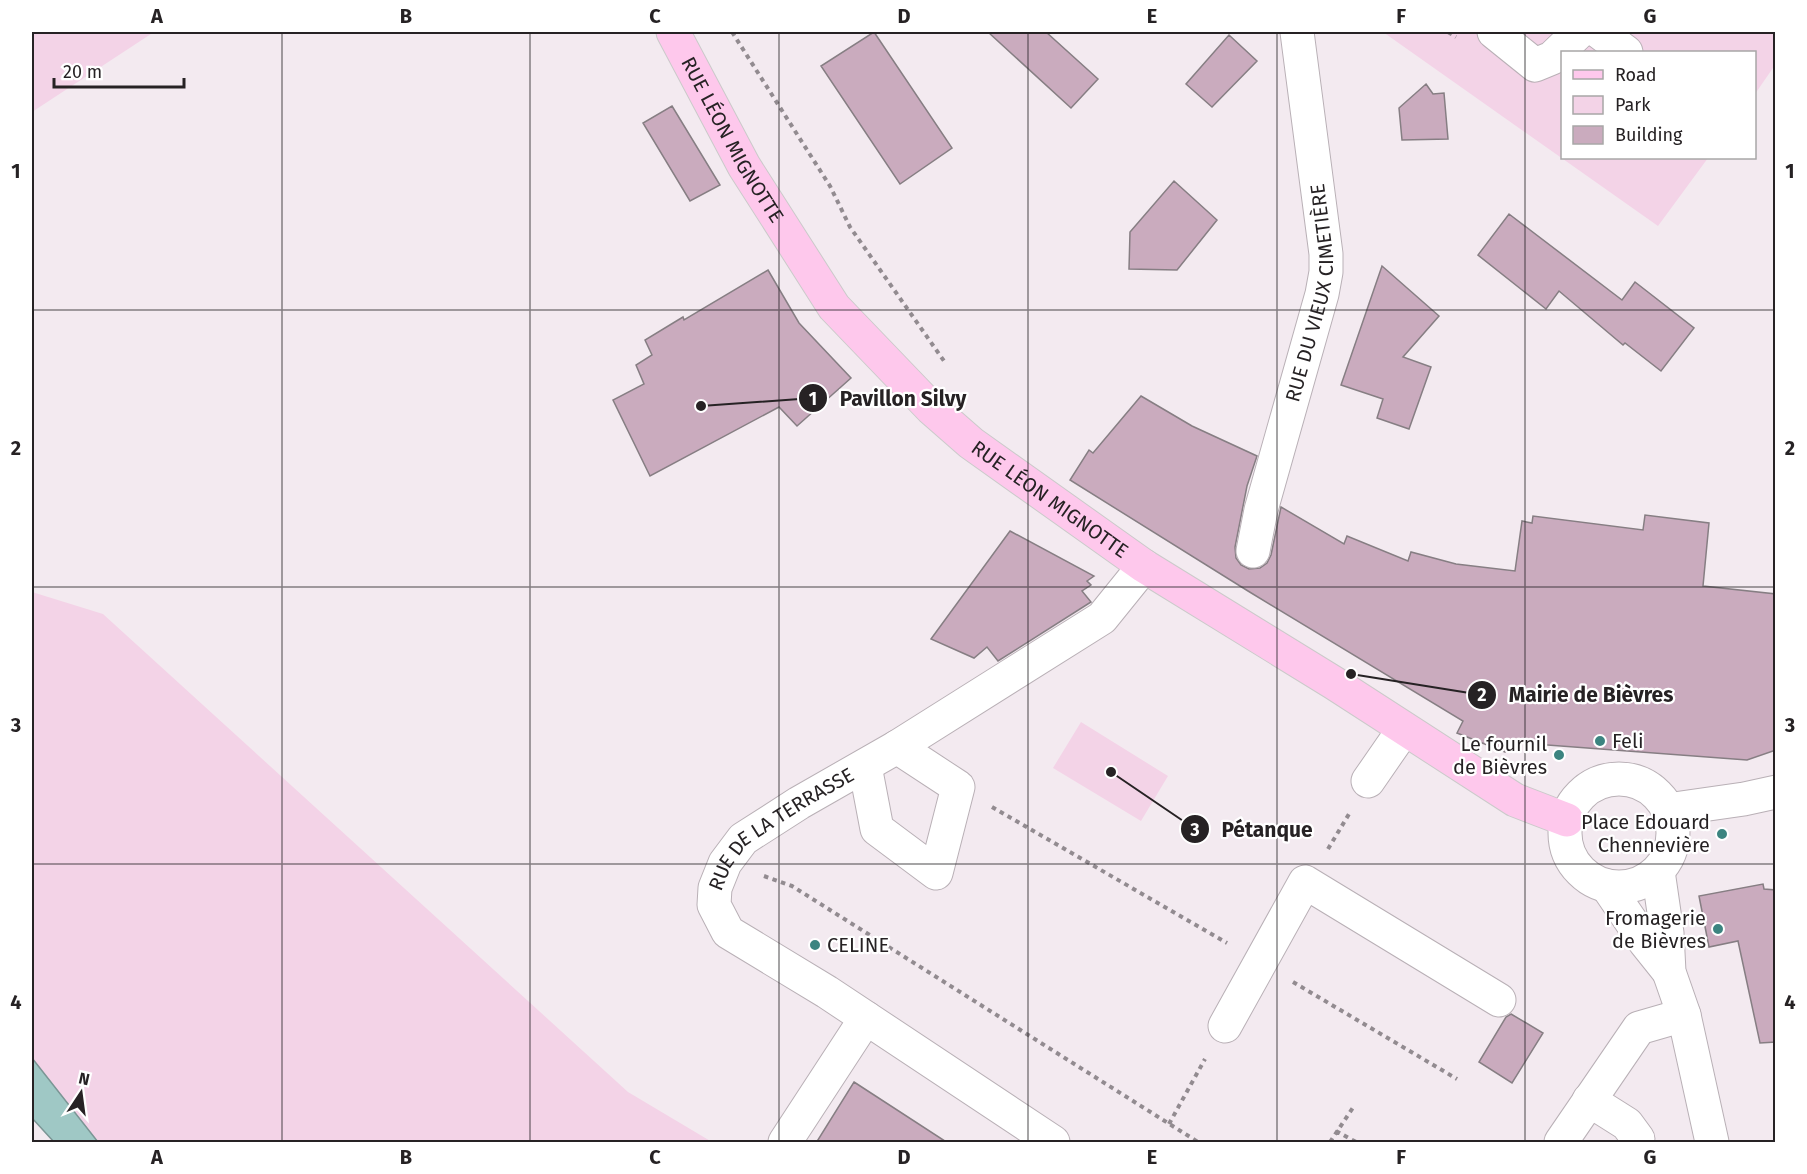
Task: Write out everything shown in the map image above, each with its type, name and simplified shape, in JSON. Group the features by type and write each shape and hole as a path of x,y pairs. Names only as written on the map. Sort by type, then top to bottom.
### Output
{"main road":[{"name":"RUE LÉON MIGNOTTE","path":"673,32 744,166 834,307 931,408 971,443 1144,566 1515,800 1567,820"}],"street":[{"name":"RUE DU VIEUX CIMETIÈRE","path":"1253,551 1261,510 1322,294 1326,272 1321,212 1297,32"},
{"path":"1494,32 1535,65 1552,58 1579,32"},
{"path":"1599,32 1625,51"},
{"name":"RUE DE LA TERRASSE","path":"1053,1143 866,1018 728,932 714,905 715,888 725,863 743,839 897,747 1102,618 1144,566"},
{"path":"1368,781 1404,729"},
{"path":"865,766 877,829 936,873 958,787 897,747"},
{"path":"1628,780 1648,788 1667,810 1672,825 1672,842 1667,858 1658,871 1643,881 1625,887 1607,886 1580,871 1572,860 1565,833 1567,820 1571,809 1585,791 1594,785 1628,780"},
{"path":"1667,810 1744,800 1776,792"},
{"path":"1658,871 1667,933 1669,972 1684,1016 1712,1143"},
{"path":"1225,1026 1305,882 1499,1000"},
{"path":"1607,886 1645,942 1669,972"},
{"path":"1561,1143 1639,1028 1684,1016"},
{"path":"785,1143 866,1018"},
{"path":"1589,1100 1627,1124 1638,1139 1636,1143"}],"path":[{"path":"732,32 830,186 850,227 947,366"},
{"path":"958,787 1457,1079"},
{"path":"1327,849 1344,823"},
{"path":"725,863 792,886 1198,1143"},
{"path":"1169,1124 1225,1026"},
{"path":"1330,1143 1354,1106"},
{"path":"1336,1131 1356,1143"}],"green space":[{"path":"32,32 154,32 32,112"},
{"path":"1383,32 1775,32 1775,65 1756,93 1756,51 1561,51 1561,158"},
{"path":"1563,159 1707,159 1658,226"},
{"path":"32,592 103,614 628,1092 712,1142 98,1142 32,1058"},
{"path":"1081,722 1168,776 1141,821 1053,768"}],"shaded area":[{"path":"32,1058 98,1142 54,1142 32,1118"}],"building":[{"path":"874,32 952,148 900,184 821,66"},
{"path":"988,32 1046,32 1098,79 1071,108"},
{"path":"1229,35 1257,61 1212,107 1186,84"},
{"path":"1426,84 1433,94 1444,93 1448,139 1402,140 1399,108"},
{"path":"672,106 720,185 690,201 643,123"},
{"path":"1174,181 1217,220 1177,270 1129,269 1130,232"},
{"path":"1509,214 1622,300 1635,282 1694,328 1661,371 1625,343 1623,345 1559,291 1546,309 1478,255"},
{"path":"1382,266 1439,316 1403,357 1431,367 1409,429 1377,418 1383,399 1341,385"},
{"path":"768,270 799,323 851,378 797,426 779,407 650,476 613,400 644,384 636,365 652,355 645,340 683,317 684,320"},
{"path":"1141,396 1192,426 1257,456 1247,486 1235,547 1236,558 1241,565 1249,569 1260,568 1267,563 1271,555 1281,507 1344,544 1347,536 1408,561 1411,552 1456,564 1515,571 1522,521 1532,523 1533,516 1643,530 1645,515 1709,523 1703,586 1776,594 1776,750 1747,760 1509,742 1505,752 1457,733 1463,721 1070,480 1089,450 1093,453"},
{"path":"1010,531 1094,576 1087,581 1091,585 1082,591 1091,602 998,661 987,647 974,658 931,639"},
{"path":"1763,884 1764,889 1776,890 1776,1042 1760,1043 1738,941 1709,947 1699,896"},
{"path":"1511,1014 1543,1033 1512,1083 1479,1062 1506,1017"},
{"path":"854,1082 948,1143 816,1143"}],"place":[{"name":"Pavillon Silvy","path":"701,406"},
{"name":"Mairie de Bièvres","path":"1351,674"},
{"name":"Feli","path":"1600,741"},
{"name":"Le fournil de Bièvres","path":"1559,755"},
{"name":"Pétanque","path":"1111,772"},
{"name":"Place Edouard Chennevière","path":"1722,834"},
{"name":"Fromagerie de Bièvres","path":"1718,929"},
{"name":"CELINE","path":"815,945"}]}
